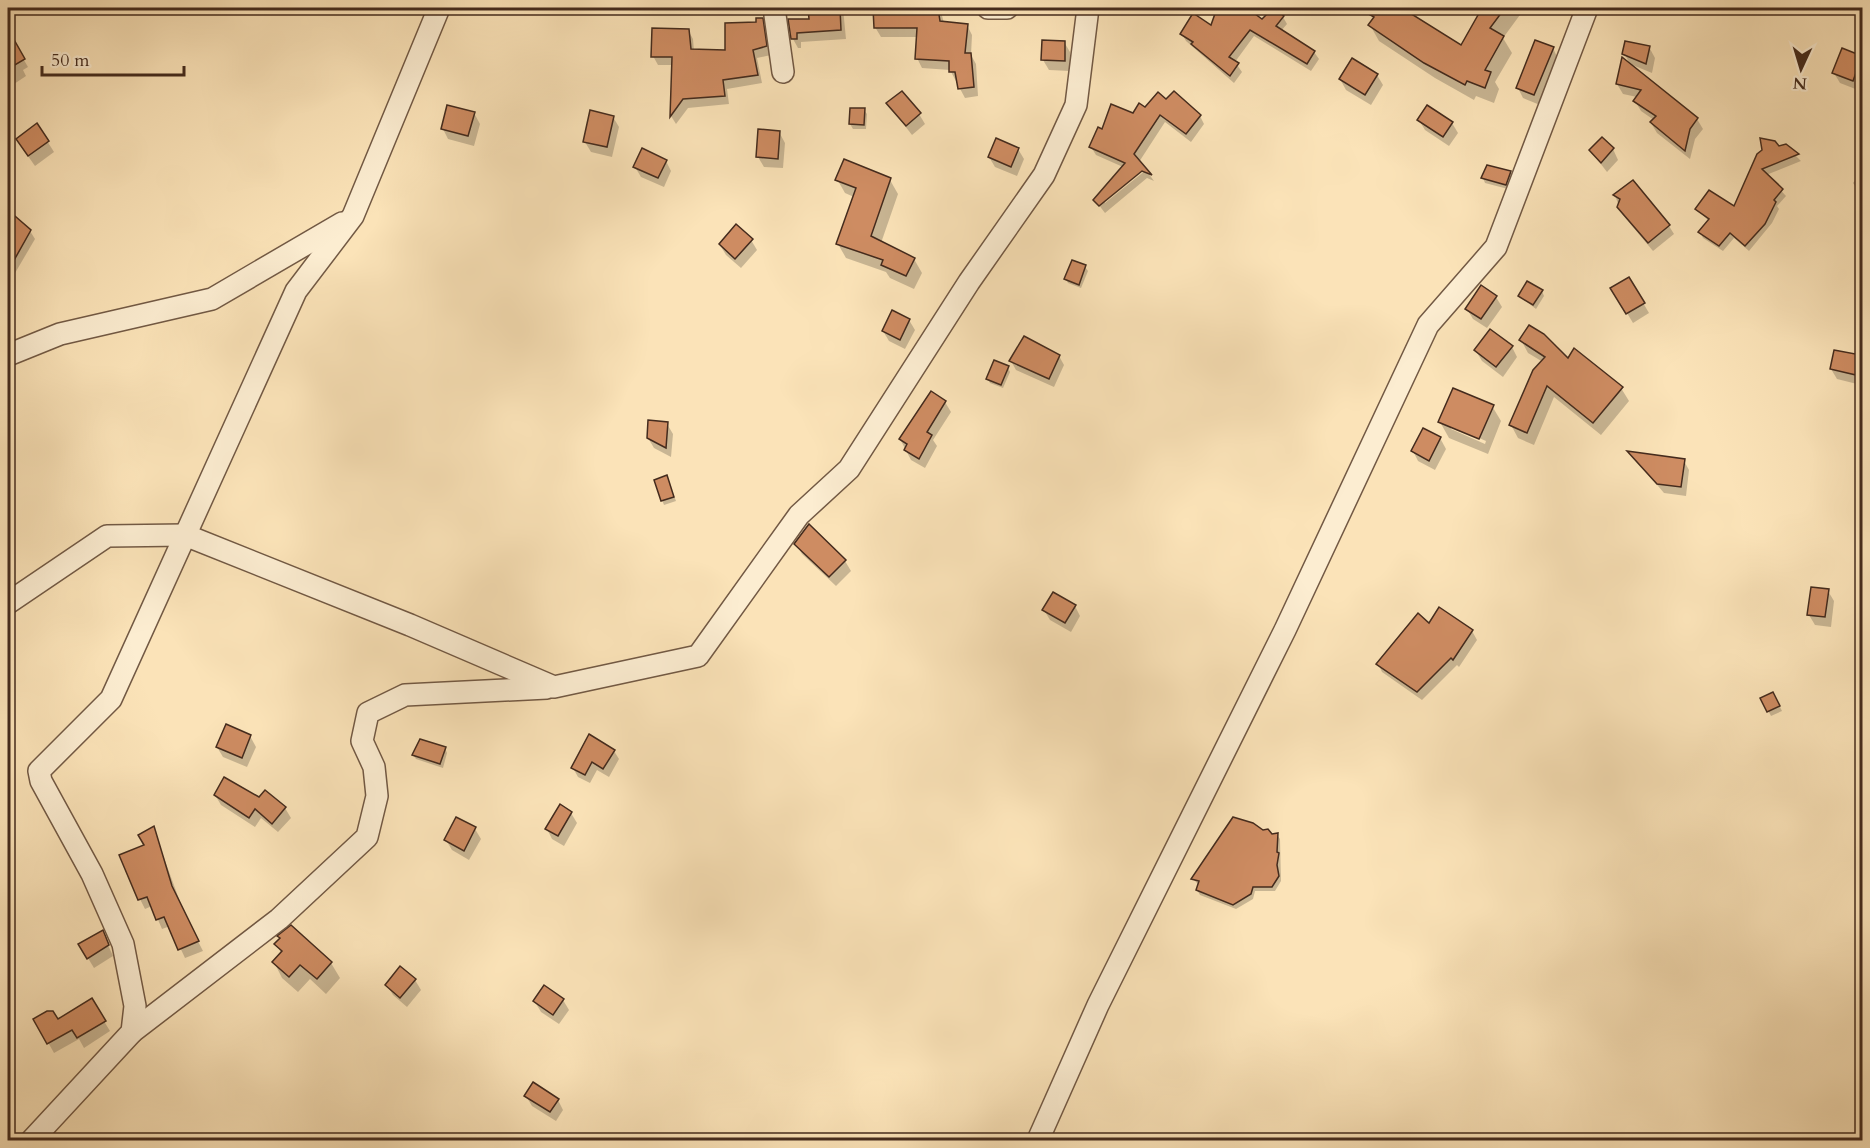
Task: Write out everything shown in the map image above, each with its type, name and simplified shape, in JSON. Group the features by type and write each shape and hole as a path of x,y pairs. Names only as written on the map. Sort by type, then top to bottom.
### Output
{"street":[{"path":"132,1032 135,1006 123,944 92,874 41,781 39,771 111,699 296,291 353,216 439,8"},
{"path":"774,8 783,72"},
{"path":"988,8 1007,8"},
{"path":"32,1140 132,1032 279,919 367,837 377,796 374,767 362,741 368,713 405,695 554,687 698,656 800,515 849,469 969,282 1044,175 1076,105 1088,8"},
{"path":"1038,1140 1098,1005 1285,630 1428,326 1496,247 1587,8"},
{"path":"12,347 212,299 353,216"},
{"path":"8,603 108,536 185,535 410,625 554,687"}],"building":[{"path":"808,8 840,8 841,30 797,33 797,39 791,39 788,19 809,19"},
{"path":"873,8 938,8 940,21 968,24 965,53 971,53 974,87 958,89 955,72 949,72 949,61 915,59 917,28 874,28"},
{"path":"1217,8 1238,13 1243,8 1247,8 1262,19 1273,8 1284,16 1276,26 1315,51 1307,64 1250,30 1229,57 1239,63 1230,76 1191,44 1193,42 1180,34 1193,13 1211,25"},
{"path":"1358,8 1402,8 1461,45 1482,8 1505,8 1490,28 1504,36 1485,70 1491,72 1485,88 1467,81 1465,85 1424,63 1368,25 1374,17"},
{"path":"756,18 763,18 767,46 753,50 758,75 723,80 725,96 683,99 670,117 672,57 651,57 652,28 689,29 691,49 725,50 725,23 756,22"},
{"path":"8,29 25,59 8,69"},
{"path":"1042,40 1065,41 1065,61 1041,60"},
{"path":"1535,40 1554,47 1534,95 1516,88"},
{"path":"1625,41 1650,46 1646,64 1622,54"},
{"path":"1842,48 1862,56 1853,81 1832,73"},
{"path":"1622,57 1698,118 1690,129 1685,151 1650,122 1656,116 1633,101 1641,90 1616,84"},
{"path":"1352,58 1378,74 1365,95 1339,79"},
{"path":"902,91 921,113 906,126 886,103"},
{"path":"1174,91 1201,115 1186,134 1160,115 1134,154 1152,175 1142,171 1099,206 1093,200 1125,163 1089,147 1098,127 1102,129 1111,104 1133,113 1139,103 1145,107 1158,92 1166,99"},
{"path":"447,105 475,112 468,136 441,129"},
{"path":"1427,105 1453,122 1443,137 1417,120"},
{"path":"850,108 865,108 864,125 849,124"},
{"path":"590,110 614,116 607,147 583,142"},
{"path":"37,123 49,141 28,156 16,139"},
{"path":"758,129 780,131 778,159 756,157"},
{"path":"1602,137 1614,148 1601,163 1589,150"},
{"path":"996,138 1019,148 1011,167 988,157"},
{"path":"1760,138 1775,141 1779,146 1786,144 1799,154 1762,169 1783,189 1774,200 1776,202 1765,224 1745,246 1730,233 1719,246 1698,232 1709,219 1695,209 1709,190 1734,206 1757,154 1762,150"},
{"path":"642,148 667,160 658,178 633,167"},
{"path":"844,159 891,178 871,236 915,258 906,276 881,265 883,260 836,244 856,188 835,180"},
{"path":"1487,165 1511,171 1506,185 1481,178"},
{"path":"1633,180 1670,225 1648,243 1617,207 1620,199 1613,195"},
{"path":"8,210 31,230 8,271"},
{"path":"736,224 753,239 735,259 719,244"},
{"path":"1072,260 1086,265 1079,285 1064,279"},
{"path":"1629,277 1645,303 1626,314 1610,288"},
{"path":"1527,281 1543,290 1533,305 1518,296"},
{"path":"1481,285 1497,296 1481,319 1465,309"},
{"path":"892,310 910,319 900,340 882,331"},
{"path":"1529,325 1544,334 1568,358 1574,348 1623,387 1593,423 1547,386 1527,433 1509,425 1533,370 1545,357 1519,340"},
{"path":"1490,329 1513,346 1496,367 1474,350"},
{"path":"1024,336 1060,355 1049,379 1009,361"},
{"path":"1834,350 1861,355 1856,375 1830,369"},
{"path":"994,360 1009,366 1001,385 986,379"},
{"path":"1453,388 1494,405 1479,439 1438,422"},
{"path":"931,391 946,401 927,432 932,435 919,459 904,450 907,444 899,439"},
{"path":"648,420 668,422 666,448 647,438"},
{"path":"1423,428 1441,437 1429,461 1411,451"},
{"path":"1627,451 1685,459 1681,487 1657,484"},
{"path":"667,475 674,497 661,501 654,480"},
{"path":"809,524 846,560 829,577 794,544"},
{"path":"1811,587 1829,589 1825,617 1807,615"},
{"path":"1053,592 1076,605 1065,623 1042,610"},
{"path":"1439,607 1473,630 1453,660 1451,658 1417,692 1376,664 1418,613 1429,623"},
{"path":"1773,692 1780,706 1767,712 1760,698"},
{"path":"226,724 251,735 242,758 216,747"},
{"path":"589,734 615,750 603,769 592,762 585,775 571,768"},
{"path":"420,739 446,747 440,764 412,755"},
{"path":"224,777 259,797 265,790 286,807 272,824 255,809 249,818 214,795"},
{"path":"560,804 572,812 558,836 545,829"},
{"path":"456,817 476,827 464,851 444,840"},
{"path":"1233,817 1253,823 1263,830 1268,829 1272,834 1278,833 1279,876 1272,887 1253,887 1251,894 1233,905 1196,890 1199,881 1191,879"},
{"path":"154,826 172,886 199,941 178,950 164,917 156,920 147,897 138,900 119,855 144,845 138,835"},
{"path":"291,925 332,962 317,979 300,965 289,977 272,962 282,951 274,944 280,938 277,936"},
{"path":"103,930 109,945 87,959 78,944"},
{"path":"400,966 416,979 400,998 385,985"},
{"path":"544,985 564,999 553,1015 533,1001"},
{"path":"92,998 106,1021 77,1038 72,1030 47,1044 33,1019 47,1011 53,1011 58,1019"},
{"path":"533,1082 559,1099 550,1112 524,1096"}]}
